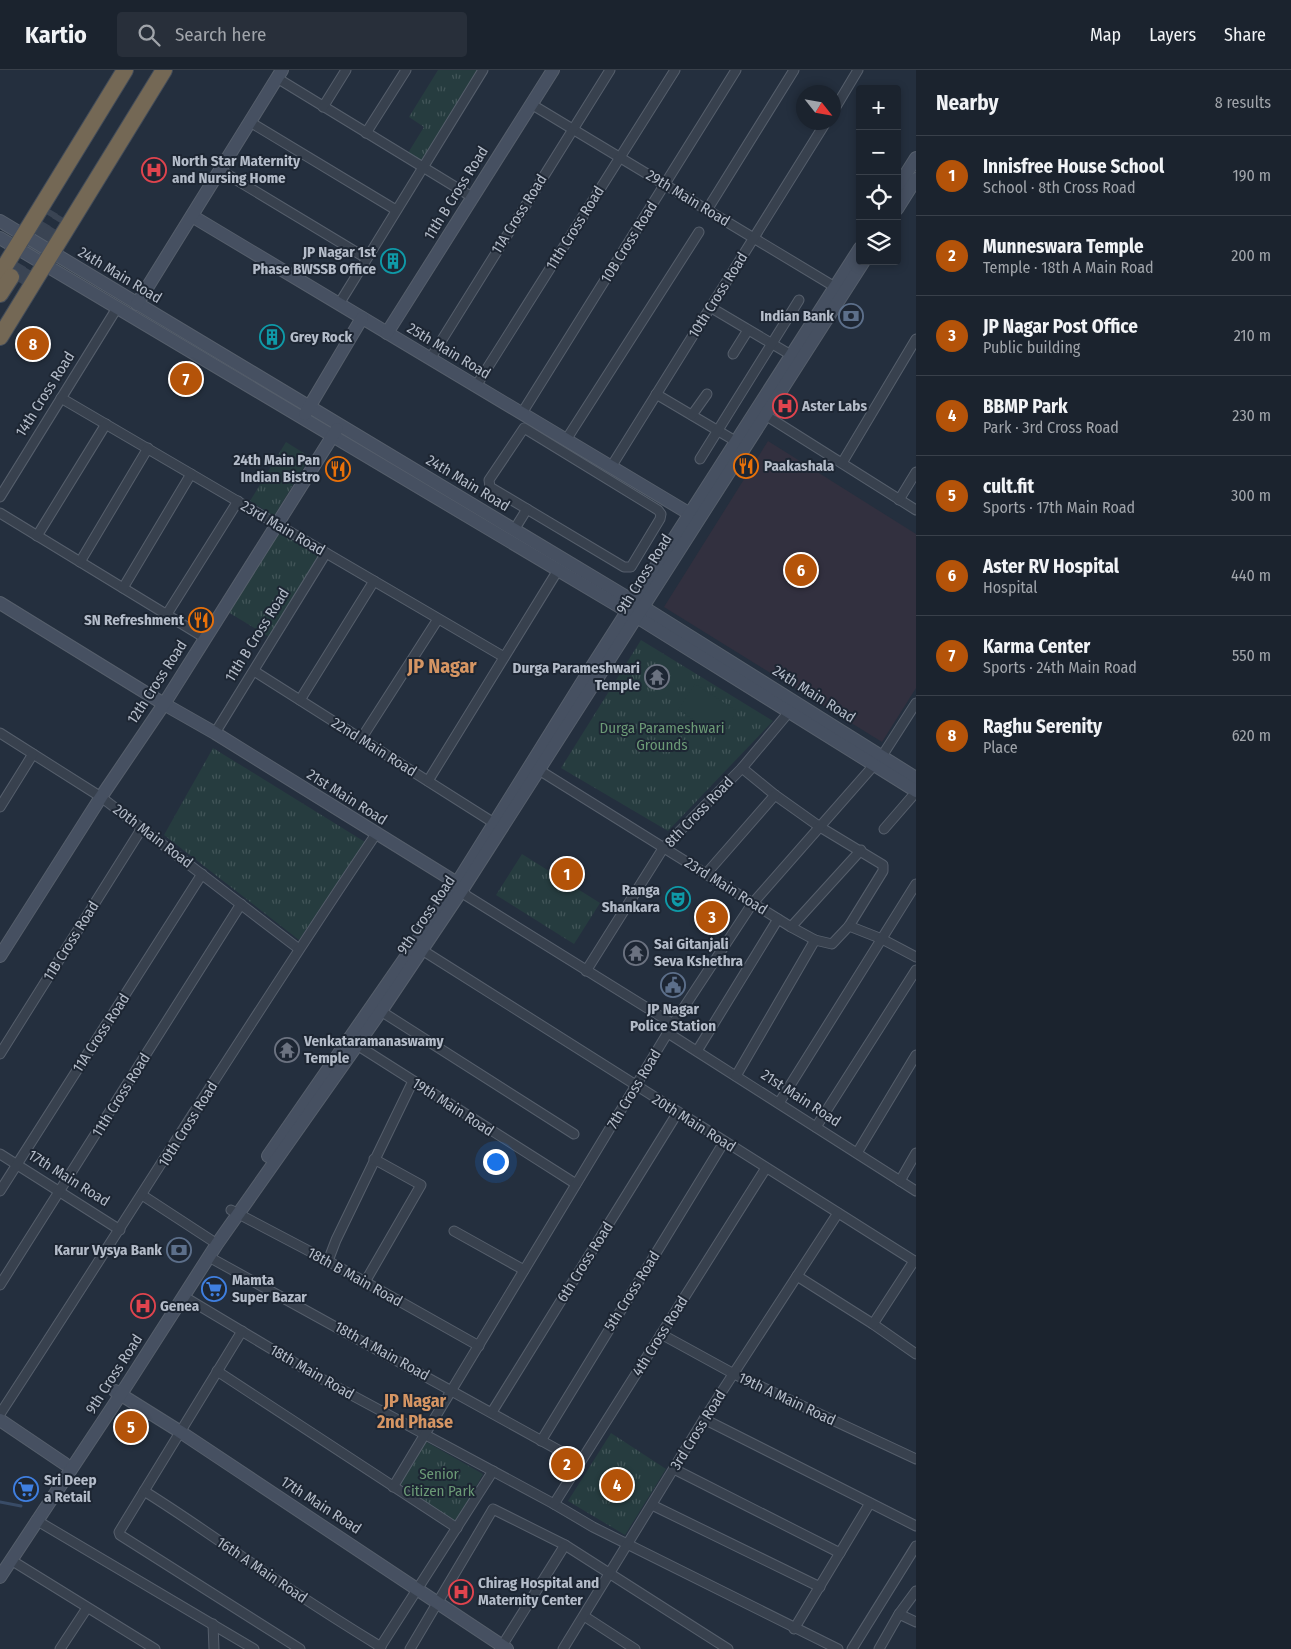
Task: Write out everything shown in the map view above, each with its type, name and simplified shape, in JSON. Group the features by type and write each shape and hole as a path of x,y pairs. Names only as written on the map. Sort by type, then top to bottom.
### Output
{"highway":[{"path":"0,319 20,241 125,70"},
{"path":"137,70 56,214 153,70"},
{"path":"0,338 164,70"},
{"path":"0,294 11,278"}],"main road":[{"name":"11th B Cross Road","path":"387,333 553,70"},
{"path":"137,304 279,74"},
{"path":"901,182 916,158"},
{"path":"901,203 916,179"},
{"name":"25th Main Road","path":"192,216 611,467 620,479 690,514"},
{"name":"24th Main Road","path":"0,221 20,241 117,308 303,418 336,431 514,530 789,712 878,760 916,778"},
{"name":"24th Main Road","path":"0,238 20,241"},
{"name":"9th Cross Road","path":"5,1562 36,1520 118,1392 211,1240 235,1212 357,1045 377,1008 422,950 494,823 635,609 840,290 856,256"},
{"name":"24th Main Road","path":"48,259 137,304 309,407 336,431 558,570 635,609 878,760 916,792"},
{"name":"9th Cross Road","path":"0,1577 5,1562 65,1464 118,1392 209,1256 235,1212 539,770 690,514 737,442 761,412 791,355 861,265"},
{"path":"303,418 362,318"},
{"name":"12th Cross Road","path":"0,956 101,797 164,704 336,431"},
{"name":"21st Main Road","path":"0,603 164,704 215,733 459,887"},
{"name":"17th Main Road","path":"118,1392 438,1602 503,1648"},
{"path":"0,1420 65,1464"}],"street":[{"path":"323,107 346,70"},
{"path":"366,133 406,70"},
{"path":"338,304 483,70"},
{"name":"11A Cross Road","path":"430,358 610,70"},
{"name":"11th Cross Road","path":"476,386 675,70"},
{"name":"10B Cross Road","path":"522,413 736,70"},
{"path":"707,210 794,70"},
{"path":"841,98 858,70"},
{"path":"279,74 323,107 472,197"},
{"name":"29th Main Road","path":"531,104 840,290"},
{"path":"250,122 396,210"},
{"name":"10th Cross Road","path":"611,467 821,130"},
{"path":"220,170 366,258"},
{"path":"566,440 699,232"},
{"path":"700,459 799,300"},
{"path":"710,307 791,355"},
{"name":"14th Cross Road","path":"0,497 117,308"},
{"path":"733,354 748,330"},
{"path":"842,463 916,339"},
{"path":"656,394 737,442"},
{"path":"692,415 707,394"},
{"name":"23rd Main Road","path":"61,398 504,658"},
{"path":"761,412 916,510"},
{"path":"37,536 106,424"},
{"path":"524,428 620,479 658,510 660,519 631,567 624,567 527,509 490,487 489,484 489,480 524,428"},
{"path":"80,562 148,448"},
{"path":"899,500 916,472"},
{"path":"124,588 191,474"},
{"path":"167,614 238,501"},
{"path":"514,530 527,509"},
{"path":"0,513 205,638"},
{"name":"11th B Cross Road","path":"215,733 326,553"},
{"path":"428,781 558,570"},
{"path":"300,700 374,581"},
{"path":"361,739 438,619"},
{"name":"22nd Main Road","path":"254,671 494,823"},
{"path":"878,760 916,703"},
{"name":"8th Cross Road","path":"586,971 664,847 742,768 789,712"},
{"name":"20th Main Road","path":"0,733 101,797 299,949"},
{"path":"0,807 33,754"},
{"name":"7th Cross Road","path":"393,1487 673,1024 752,904 878,760"},
{"path":"736,1076 815,940 832,944 849,926 883,871 883,865 862,850 820,827 775,796 742,768"},
{"name":"23rd Main Road","path":"539,770 752,904 815,940"},
{"path":"884,829 916,792"},
{"path":"706,874 775,796"},
{"name":"11B Cross Road","path":"0,1054 142,828"},
{"name":"10th Cross Road","path":"0,1414 299,949 376,834"},
{"path":"791,927 862,850"},
{"name":"11A Cross Road","path":"0,1191 202,874"},
{"path":"779,1103 916,884"},
{"name":"21st Main Road","path":"459,887 467,896 673,1024"},
{"name":"11th Cross Road","path":"0,1286 241,904"},
{"path":"697,1051 778,918"},
{"path":"849,926 916,957"},
{"name":"20th Main Road","path":"422,950 915,1262"},
{"path":"816,1127 916,970"},
{"path":"377,1008 574,1134"},
{"name":"21st Main Road","path":"668,1033 916,1191"},
{"name":"19th Main Road","path":"357,1045 576,1184"},
{"path":"857,1153 916,1055"},
{"path":"328,1261 374,1159 413,1081"},
{"name":"6th Cross Road","path":"492,1412 678,1112"},
{"name":"5th Cross Road","path":"541,1441 724,1142"},
{"path":"900,1181 916,1153"},
{"name":"17th Main Road","path":"0,1154 120,1230"},
{"path":"365,1282 421,1185 374,1159"},
{"name":"4th Cross Road","path":"554,1504 766,1168"},
{"path":"142,1195 211,1240"},
{"name":"18th B Main Road","path":"235,1212 328,1261 479,1346"},
{"name":"3rd Cross Road","path":"563,1649 704,1419 838,1213"},
{"path":"454,1231 524,1270"},
{"name":"18th A Main Road","path":"209,1256 580,1462"},
{"path":"873,1324 915,1262"},
{"path":"797,1276 873,1324 916,1354"},
{"name":"18th Main Road","path":"183,1296 320,1378 628,1545 794,1629 838,1649"},
{"path":"242,1332 119,1530 120,1535 300,1649"},
{"name":"19th A Main Road","path":"661,1334 734,1374 916,1459"},
{"path":"217,1371 457,1528"},
{"path":"704,1419 916,1526"},
{"path":"674,1469 840,1553"},
{"path":"380,1648 493,1471"},
{"name":"16th A Main Road","path":"144,1491 380,1648"},
{"path":"794,1629 870,1503"},
{"path":"652,1505 820,1587"},
{"path":"410,1649 493,1509 565,1545 728,1649"},
{"path":"36,1520 254,1649"},
{"path":"503,1648 565,1545"},
{"path":"852,1649 916,1546"},
{"path":"5,1562 155,1649"},
{"path":"879,1649 899,1614 916,1591"},
{"path":"60,1649 87,1608"},
{"path":"899,1614 916,1622"},
{"path":"584,1616 635,1649"},
{"path":"213,1624 214,1649"}],"shaded area":[{"path":"768,441 916,534 916,688 882,742 664,607"}],"green space":[{"path":"438,70 479,70 422,162 408,153 424,127 409,117"},
{"path":"286,442 310,457 274,516 250,501"},
{"path":"278,531 319,557 269,637 228,612"},
{"name":"Durga Parameshwari Grounds","path":"641,640 773,721 668,831 561,768"},
{"path":"695,684 737,711 721,737 678,710"},
{"path":"213,748 365,842 299,940 164,835"},
{"path":"522,854 600,903 574,944 496,895"},
{"path":"611,1433 666,1469 625,1535 568,1501"},
{"name":"Senior Citizen Park","path":"423,1440 483,1474 454,1526 394,1492"}],"waterway":[{"path":"0,1502 21,1506"}],"tunnel":[{"path":"11,277 51,210"},
{"path":"22,284 62,217"}],"place":[{"name":"North Star Maternity and Nursing Home","path":"154,170"},
{"name":"JP Nagar 1st Phase BWSSB Office","path":"393,261"},
{"name":"Indian Bank","path":"851,316"},
{"name":"Grey Rock","path":"272,337"},
{"name":"Raghu Serenity","path":"33,344"},
{"name":"Karma Center","path":"186,379"},
{"name":"Aster Labs","path":"785,406"},
{"name":"Paakashala","path":"746,466"},
{"name":"24th Main Pan Indian Bistro","path":"338,469"},
{"name":"Aster RV Hospital","path":"801,570"},
{"name":"SN Refreshment","path":"201,620"},
{"name":"Durga Parameshwari Temple","path":"657,677"},
{"name":"Innisfree House School","path":"567,874"},
{"name":"Ranga Shankara","path":"678,899"},
{"name":"JP Nagar Post Office","path":"712,917"},
{"name":"Sai Gitanjali Seva Kshethra","path":"636,953"},
{"name":"JP Nagar Police Station","path":"673,985"},
{"name":"Venkataramanaswamy Temple","path":"287,1050"},
{"name":"Karur Vysya Bank","path":"179,1250"},
{"name":"Mamta Super Bazar","path":"214,1289"},
{"name":"Genea","path":"143,1306"},
{"name":"cult.fit","path":"131,1427"},
{"name":"Munneswara Temple","path":"567,1464"},
{"name":"BBMP Park","path":"617,1485"},
{"name":"Sri Deep a Retail","path":"26,1489"},
{"name":"Chirag Hospital and Maternity Center","path":"461,1592"}],"district":[{"name":"JP Nagar","path":"442,666"},
{"name":"JP Nagar 2nd Phase","path":"415,1411"}]}
